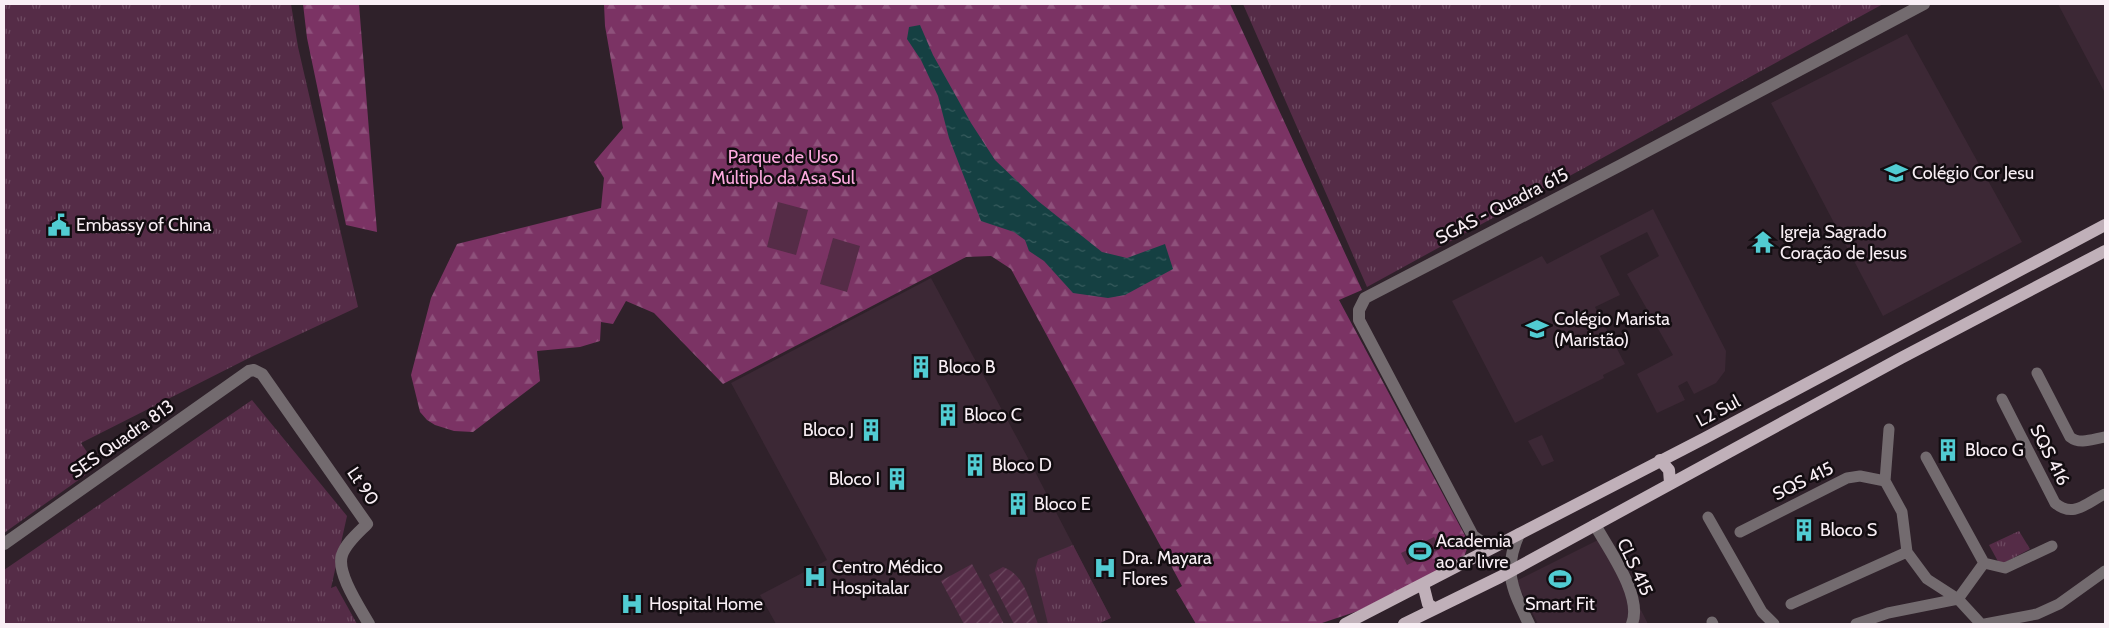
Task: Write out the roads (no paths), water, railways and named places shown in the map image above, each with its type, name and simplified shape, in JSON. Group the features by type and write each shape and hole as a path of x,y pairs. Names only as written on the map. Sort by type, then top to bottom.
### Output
{"main road":[{"name":"L2 Sul","path":"1345,624 2105,225"},
{"path":"1404,624 1509,573 1670,483 2105,251"},
{"path":"1660,460 1669,470 1670,483"},
{"path":"1423,584 1428,604 1435,609"}],"street":[{"name":"SGAS - Quadra 615","path":"1490,548 1474,536 1359,320 1358,310 1365,298 1621,166 1924,4"},
{"name":"SES Quadra 813","path":"4,544 249,371 254,370 262,374"},
{"path":"2037,373 2070,437 2076,442 2081,442 2105,437"},
{"name":"Lt 90","path":"262,374 367,524 348,545 342,556 341,564 344,578 369,624"},
{"name":"SQS 416","path":"2002,399 2055,503 2066,510 2073,511 2105,494"},
{"path":"1889,429 1885,481 1902,512 1907,552 1927,580 1958,599 1981,624"},
{"path":"1926,458 1984,563 2005,568 2052,546"},
{"name":"SQS 415","path":"1740,532 1847,478 1860,476 1885,481"},
{"path":"1708,517 1762,612 1774,624"},
{"name":"CLS 415","path":"1596,525 1633,596 1636,611 1632,624"},
{"path":"1519,534 1511,554 1509,573 1513,588 1529,624"},
{"path":"1471,559 1474,536"},
{"path":"1791,604 1907,552"},
{"path":"1856,624 1889,619 1958,599 1984,563"},
{"path":"1985,624 2040,619 2105,571"}],"water":[{"path":"920,25 933,55 971,123 995,160 1038,201 1102,252 1127,258 1165,244 1173,269 1125,295 1108,298 1073,293 1044,261 1029,251 1025,240 1014,232 981,221 949,138 938,96 921,60 907,39 909,27"}],"place":[{"name":"Colégio Cor Jesu","path":"1896,173"},
{"name":"Embassy of China","path":"59,225"},
{"name":"Igreja Sagrado Coração de Jesus","path":"1763,242"},
{"name":"Colégio Marista (Maristão)","path":"1537,329"},
{"name":"Bloco B","path":"921,367"},
{"name":"Bloco C","path":"948,415"},
{"name":"Bloco J","path":"871,430"},
{"name":"Bloco G","path":"1948,450"},
{"name":"Bloco D","path":"975,465"},
{"name":"Bloco I","path":"897,479"},
{"name":"Bloco E","path":"1018,504"},
{"name":"Bloco S","path":"1804,530"},
{"name":"Academia ao ar livre","path":"1420,551"},
{"name":"Dra. Mayara Flores","path":"1105,568"},
{"name":"Centro Médico Hospitalar","path":"815,577"},
{"name":"Smart Fit","path":"1560,579"},
{"name":"Hospital Home","path":"632,604"}],"park label":[{"name":"Parque de Uso Múltiplo da Asa Sul","path":"783,167"}]}
